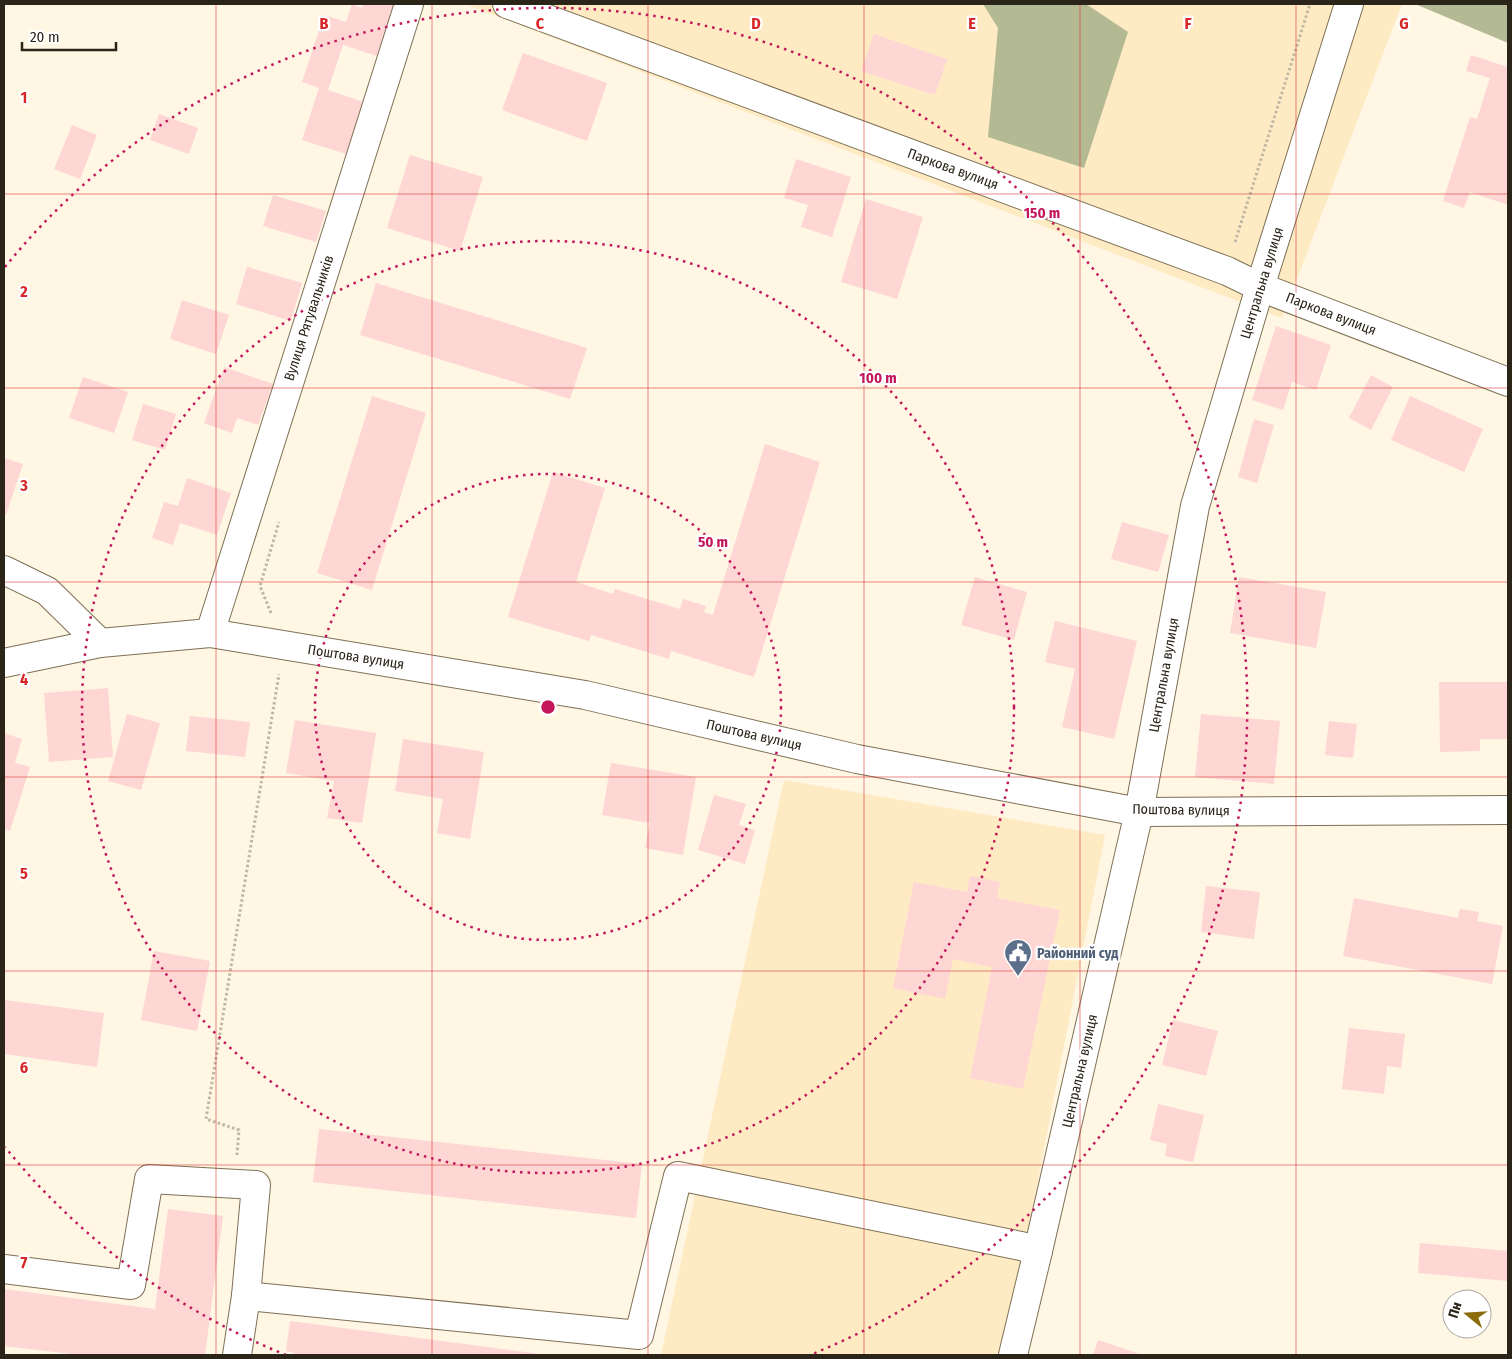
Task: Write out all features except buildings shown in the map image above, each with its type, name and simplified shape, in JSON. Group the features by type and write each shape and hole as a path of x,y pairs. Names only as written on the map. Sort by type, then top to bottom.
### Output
{"street":[{"name":"Вулиця Рятувальників","path":"210,633 409,4"},
{"name":"Паркова вулиця","path":"507,4 1227,271 1260,287 1508,382"},
{"name":"Центральна вулиця","path":"1013,1355 1139,812 1195,506 1260,287 1349,4"},
{"path":"4,570 47,591 100,643"},
{"name":"Поштова вулиця","path":"4,663 100,643 210,633 585,695 857,759 1139,812 1508,810"},
{"path":"246,1296 640,1335 678,1176 1038,1251"},
{"path":"4,1269 131,1285 149,1179 256,1185 246,1296 237,1355"}],"path":[{"path":"235,1184 239,1130 206,1119 284,645"}],"shaded area":[{"path":"465,4 1402,4 1282,318"},
{"path":"784,780 1105,835 1004,1355 661,1355"}],"green space":[{"path":"983,4 1086,4 1128,32 1084,168 988,137 998,28"},
{"path":"1415,4 1508,4 1508,43"}],"place":[{"name":"Районний суд","path":"1018,977"}]}
